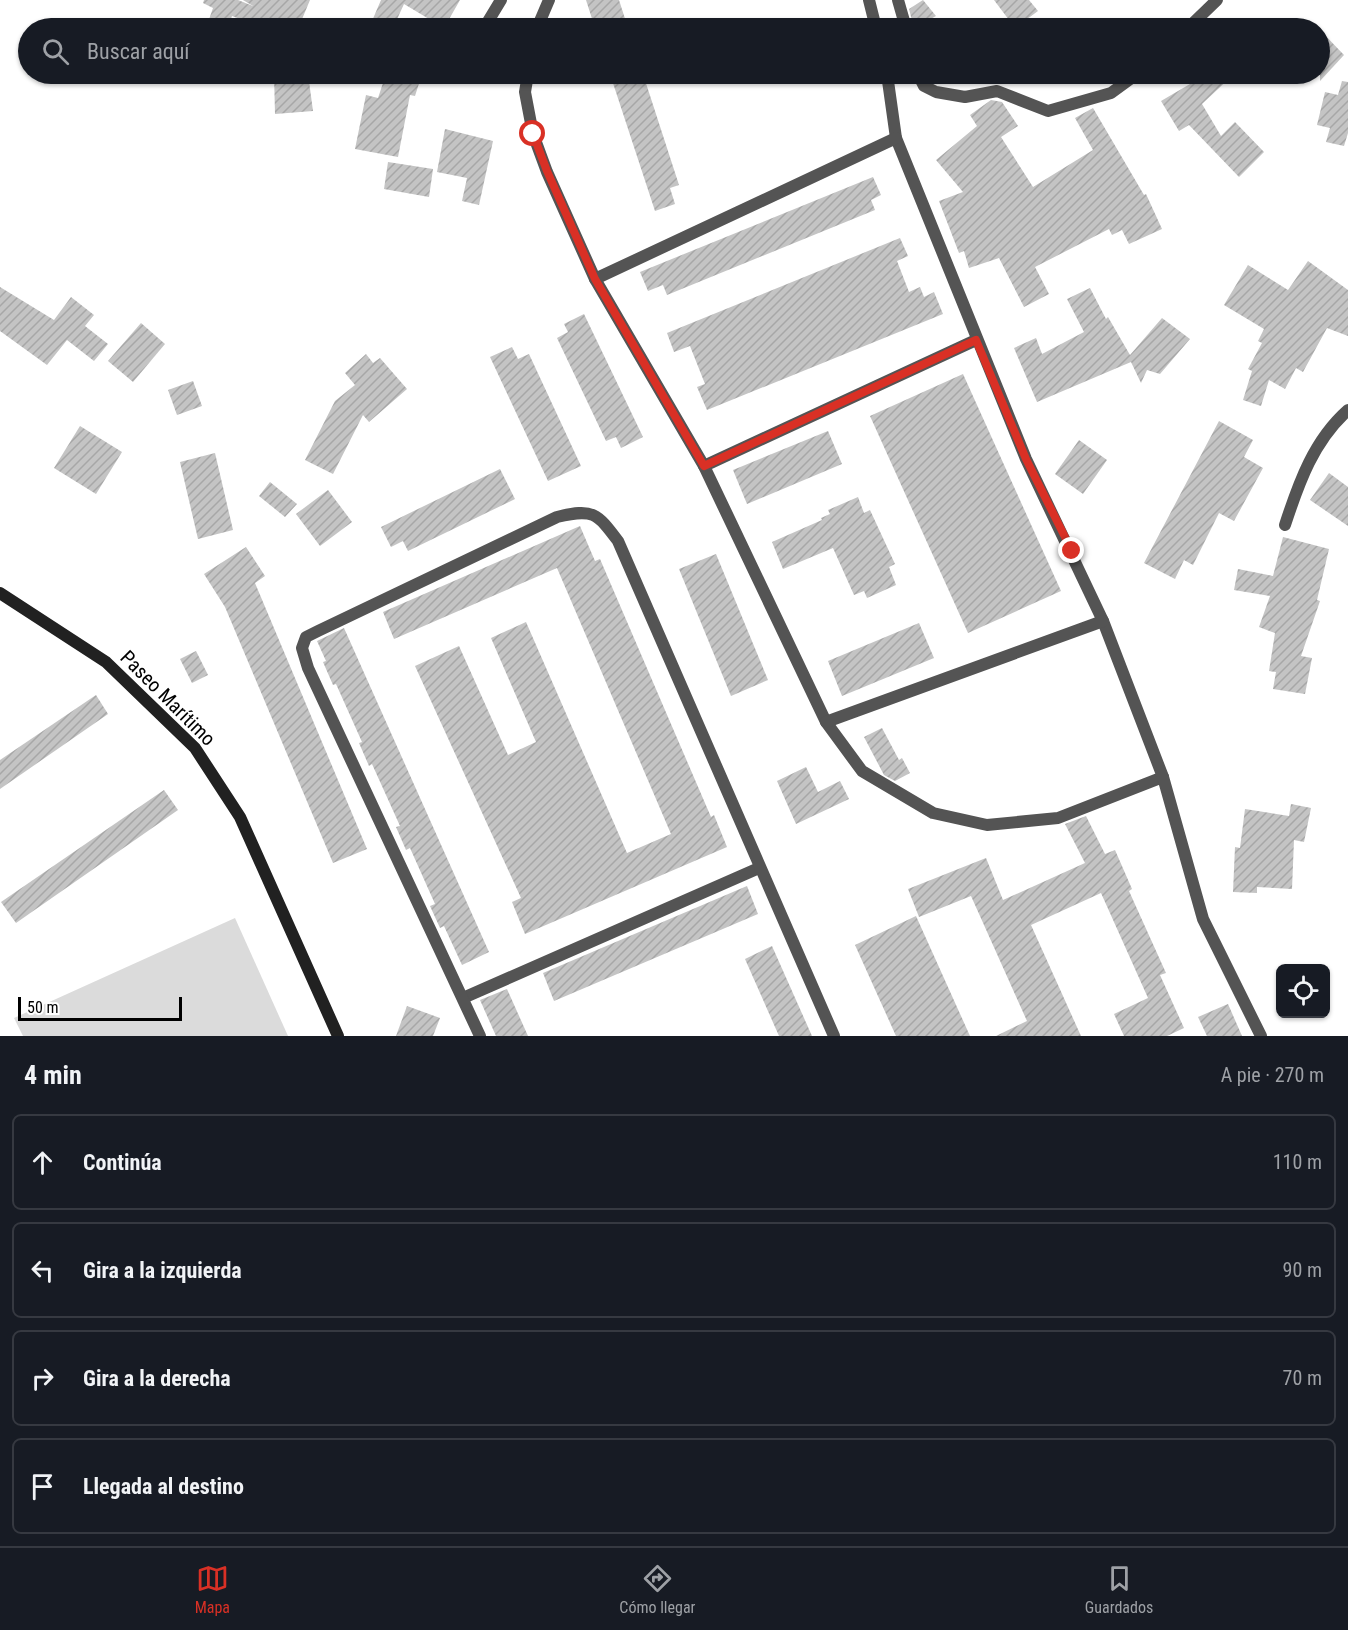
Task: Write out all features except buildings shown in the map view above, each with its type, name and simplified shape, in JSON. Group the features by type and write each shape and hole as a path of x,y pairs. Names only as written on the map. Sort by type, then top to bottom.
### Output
{"main road":[{"name":"Paseo Marítimo","path":"0,593 106,662 195,748 240,817 338,1036"}],"street":[{"path":"490,18 501,0"},
{"path":"541,18 549,0"},
{"path":"869,0 874,18"},
{"path":"898,0 903,18"},
{"path":"1198,18 1217,0"},
{"path":"526,84 525,92 533,134 595,279 704,466 826,722 862,771 933,813 987,825 1058,818 1163,777"},
{"path":"888,84 896,138 1026,459 1103,621 1163,777 1203,919 1262,1036"},
{"path":"923,84 936,92 965,97 997,91 1048,111 1112,93 1124,84"},
{"path":"595,279 896,138"},
{"path":"704,466 976,340"},
{"path":"1285,525 1303,472 1333,424 1348,410"},
{"path":"480,1036 308,668 302,648 306,637 318,631 557,517 579,512 600,517 618,541 834,1036"},
{"path":"826,722 1103,621"},
{"path":"463,998 759,868"}],"shaded area":[{"path":"235,918 288,1036 23,1036 14,1018"}],"route":[{"path":"533,134 595,279 704,466 976,340 1026,459 1072,551"}]}
